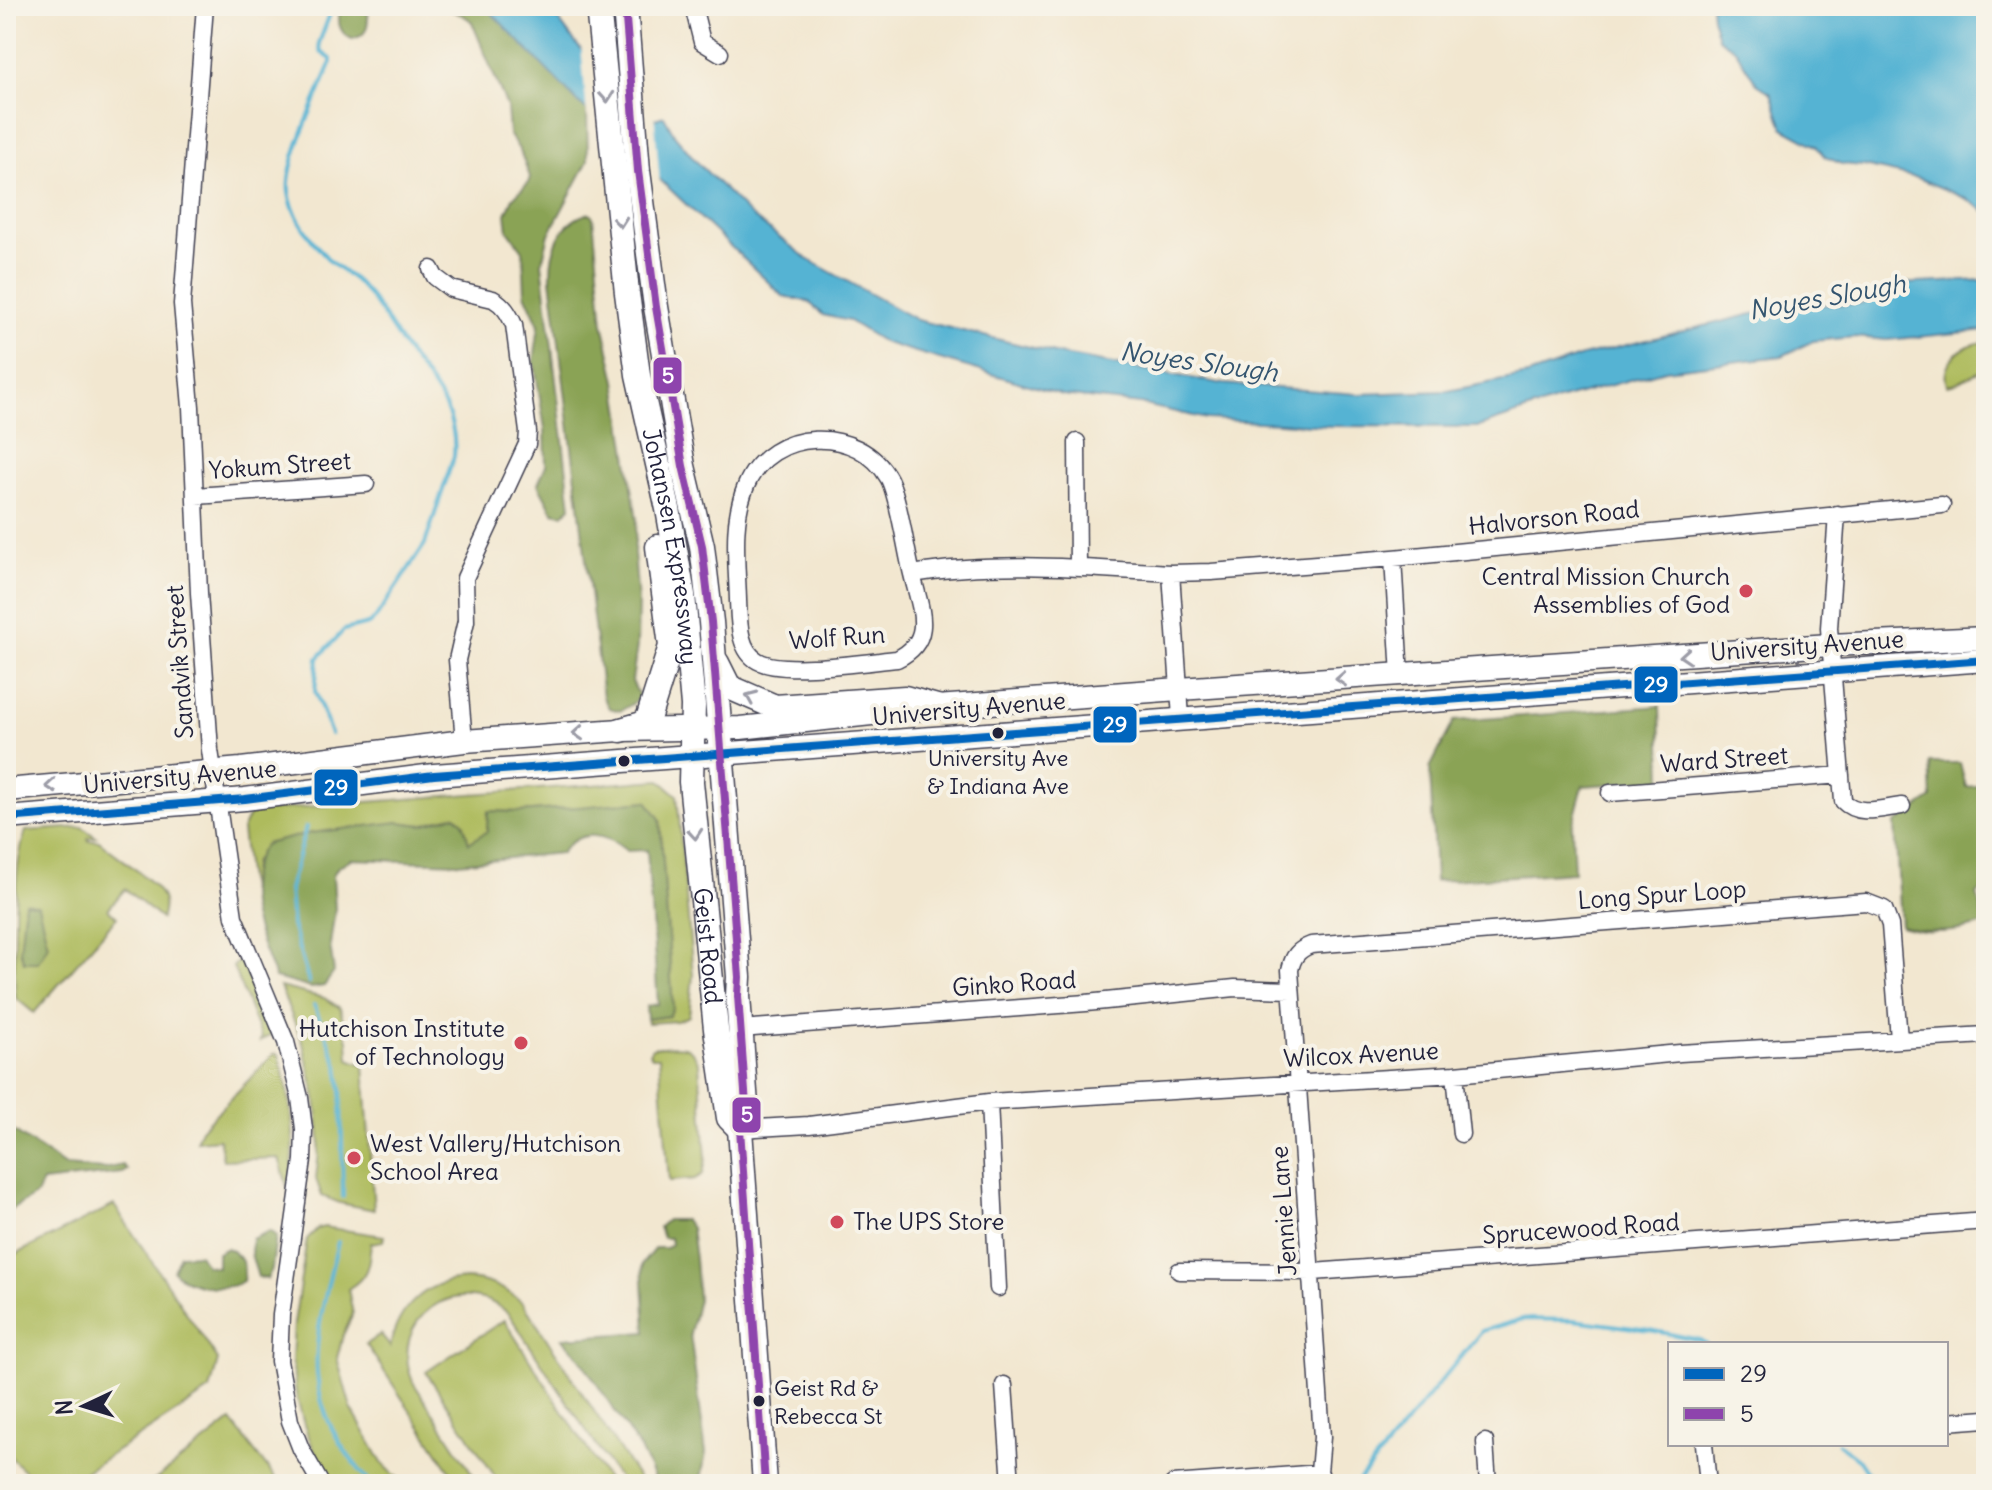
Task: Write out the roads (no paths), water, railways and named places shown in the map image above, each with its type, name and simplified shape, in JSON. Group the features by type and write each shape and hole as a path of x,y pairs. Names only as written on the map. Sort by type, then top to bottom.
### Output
{"highway":[{"name":"Johansen Expressway","path":"598,6 638,375 668,509 683,595 693,706 691,757"},
{"name":"Johansen Expressway","path":"625,6 638,171 667,380 702,546 722,755"},
{"path":"621,730 648,719 671,646 655,529 636,433 633,407 638,375"},
{"path":"713,652 729,687 775,707 905,698 937,707"},
{"name":"Geist Road","path":"722,755 747,1119 740,1129 765,1484"},
{"name":"Geist Road","path":"691,757 694,824 716,1029 729,1118 740,1129"}],"main road":[{"name":"University Avenue","path":"6,790 212,772 464,741 621,730 720,729 937,707 1179,689 1830,645 1986,638"},
{"name":"University Avenue","path":"6,818 216,801 434,775 1832,669 1986,660"}],"street":[{"name":"Sandvik Street","path":"205,6 182,304 212,772 234,917 286,1042 300,1098 304,1129 303,1160 281,1315 279,1361 290,1421 301,1449 321,1484"},
{"path":"693,6 702,42 720,53"},
{"path":"431,269 444,286 493,299 510,317 514,325 528,432 527,444 465,578 466,621 457,660 464,741"},
{"name":"Wolf Run","path":"827,440 849,443 867,453 881,466 891,483 912,574 923,624 920,639 910,653 897,659 790,667 769,666 755,660 741,637 735,525 747,482 757,467 790,445 827,440"},
{"path":"1077,442 1078,568"},
{"name":"Yokum Street","path":"196,496 366,484"},
{"name":"Halvorson Road","path":"1171,573 1393,558 1942,505"},
{"path":"1837,514 1830,645 1843,801 1850,808 1860,811 1902,806"},
{"path":"1393,558 1400,676"},
{"path":"912,574 949,568 1078,568 1171,573 1181,718"},
{"name":"Ward Street","path":"1610,793 1841,775"},
{"name":"Long Spur Loop","path":"1311,945 1866,902 1884,909 1890,925 1899,1039"},
{"name":"Jennie Lane","path":"1311,945 1302,949 1292,961 1291,990 1313,1272 1322,1437 1319,1478"},
{"name":"Ginko Road","path":"740,1029 1086,1003 1235,988 1291,990"},
{"path":"1986,1035 1986,1051"},
{"name":"Wilcox Avenue","path":"740,1129 809,1125 989,1102 1455,1074 1680,1053 1986,1035"},
{"path":"1455,1074 1461,1134"},
{"path":"989,1102 998,1288"},
{"name":"Sprucewood Road","path":"1179,1271 1313,1272 1986,1221"},
{"path":"1004,1385 1011,1484"},
{"path":"1948,1422 1986,1419"},
{"path":"1485,1442 1488,1484"},
{"path":"1704,1446 1708,1484"},
{"path":"1173,1484 1319,1478"}],"water":[{"path":"485,6 548,6 578,46 655,119 664,116 675,136 697,162 750,215 809,260 917,320 1063,355 1224,384 1358,394 1448,391 1528,375 1582,356 1753,314 1815,305 1862,304 1894,284 1986,280 1986,330 1887,340 1855,337 1813,341 1782,356 1665,370 1558,400 1478,427 1331,426 1207,419 1140,404 1063,395 885,343 849,321 823,315 809,302 783,296 581,105"},
{"path":"1711,6 1986,6 1986,212 1965,198 1918,178 1842,164 1825,157 1816,146 1783,128 1771,93 1757,84 1735,49 1718,38"}],"waterway":[{"path":"331,734 315,691 318,658 344,630 375,619 425,544 454,456 451,423 439,395 364,290 316,246 291,201 289,179 292,164 331,64 331,59 321,52 319,43 333,6"},
{"path":"306,827 289,889 292,925 309,983"},
{"path":"314,1005 338,1065 343,1197"},
{"path":"338,1242 322,1310 317,1369 321,1397 330,1425 347,1454 372,1484"},
{"path":"1356,1484 1482,1331 1523,1319 1573,1320 1650,1330 1703,1342"},
{"path":"1841,1446 1859,1460 1875,1484"}],"place":[{"name":"Central Mission Church Assemblies of God","path":"1746,591"},
{"name":"University Ave & Indiana Ave","path":"998,733"},
{"name":"Hutchison Institute of Technology","path":"521,1043"},
{"name":"West Vallery/Hutchison School Area","path":"354,1158"},
{"name":"The UPS Store","path":"837,1222"},
{"name":"Geist Rd & Rebecca St","path":"759,1401"}],"water label":[{"name":"Noyes Slough","path":"1827,297"},
{"name":"Noyes Slough","path":"1199,362"}]}
